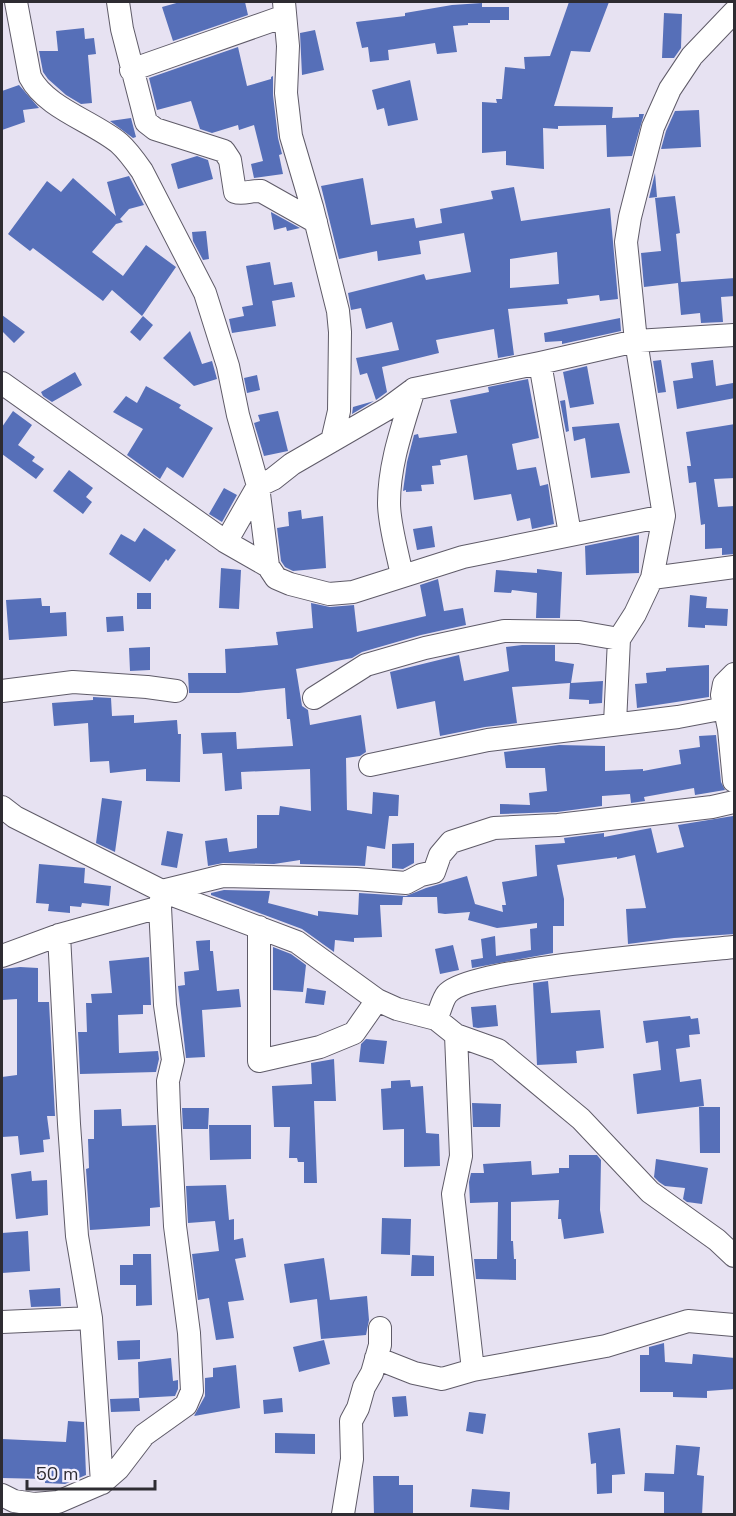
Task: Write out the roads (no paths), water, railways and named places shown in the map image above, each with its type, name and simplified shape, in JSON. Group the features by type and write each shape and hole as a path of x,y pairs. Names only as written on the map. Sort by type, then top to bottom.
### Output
{"street":[{"path":"16,2 30,77 35,86 49,99 118,142 130,154 142,171 205,293 228,366 238,415 258,486 267,566"},
{"path":"118,2 131,70 146,122 155,129 224,151 230,160 235,192 240,194 252,190 261,191 315,222"},
{"path":"717,2 735,4"},
{"path":"131,70 284,9 288,46 286,93 291,136 338,311 339,411 332,441"},
{"path":"615,723 619,639 635,614 652,578 664,516 636,341 626,242 630,218 653,127 670,89 692,56 735,12"},
{"path":"226,542 258,486 387,409 414,389 636,341 735,334"},
{"path":"540,363 570,534"},
{"path":"2,383 226,542 267,566 276,578 329,594 353,592 463,557 664,516"},
{"path":"402,576 389,505 390,486 395,454 414,389"},
{"path":"652,578 735,567"},
{"path":"314,698 366,665 425,648 504,631 579,633 619,639"},
{"path":"734,776 722,695 724,684 735,674"},
{"path":"2,691 73,682 176,691"},
{"path":"370,765 488,740 725,710"},
{"path":"2,956 223,876 356,879 406,883 421,875 434,872 440,855 451,842 494,828 558,825 712,807 735,802"},
{"path":"2,807 15,817 161,899 258,927 297,942 377,1000 397,1009 436,1019 456,1035 498,1050 581,1119 650,1192 717,1240 735,1256"},
{"path":"17,1502 58,1502 102,1483 118,1469 144,1435 186,1405 192,1390 189,1333 175,1226 168,1081 173,1060 165,1005 161,899"},
{"path":"258,927 259,1061 320,1047 354,1033 377,1000"},
{"path":"59,935 77,1236 91,1318 102,1483"},
{"path":"436,1019 447,993 466,983 572,963 735,947"},
{"path":"456,1035 460,1156 453,1194 472,1370"},
{"path":"2,1322 91,1318"},
{"path":"376,1358 414,1373 442,1379 472,1370 606,1346 688,1321 735,1325"},
{"path":"343,1515 352,1459 351,1421 372,1373 380,1345 380,1328"}]}
